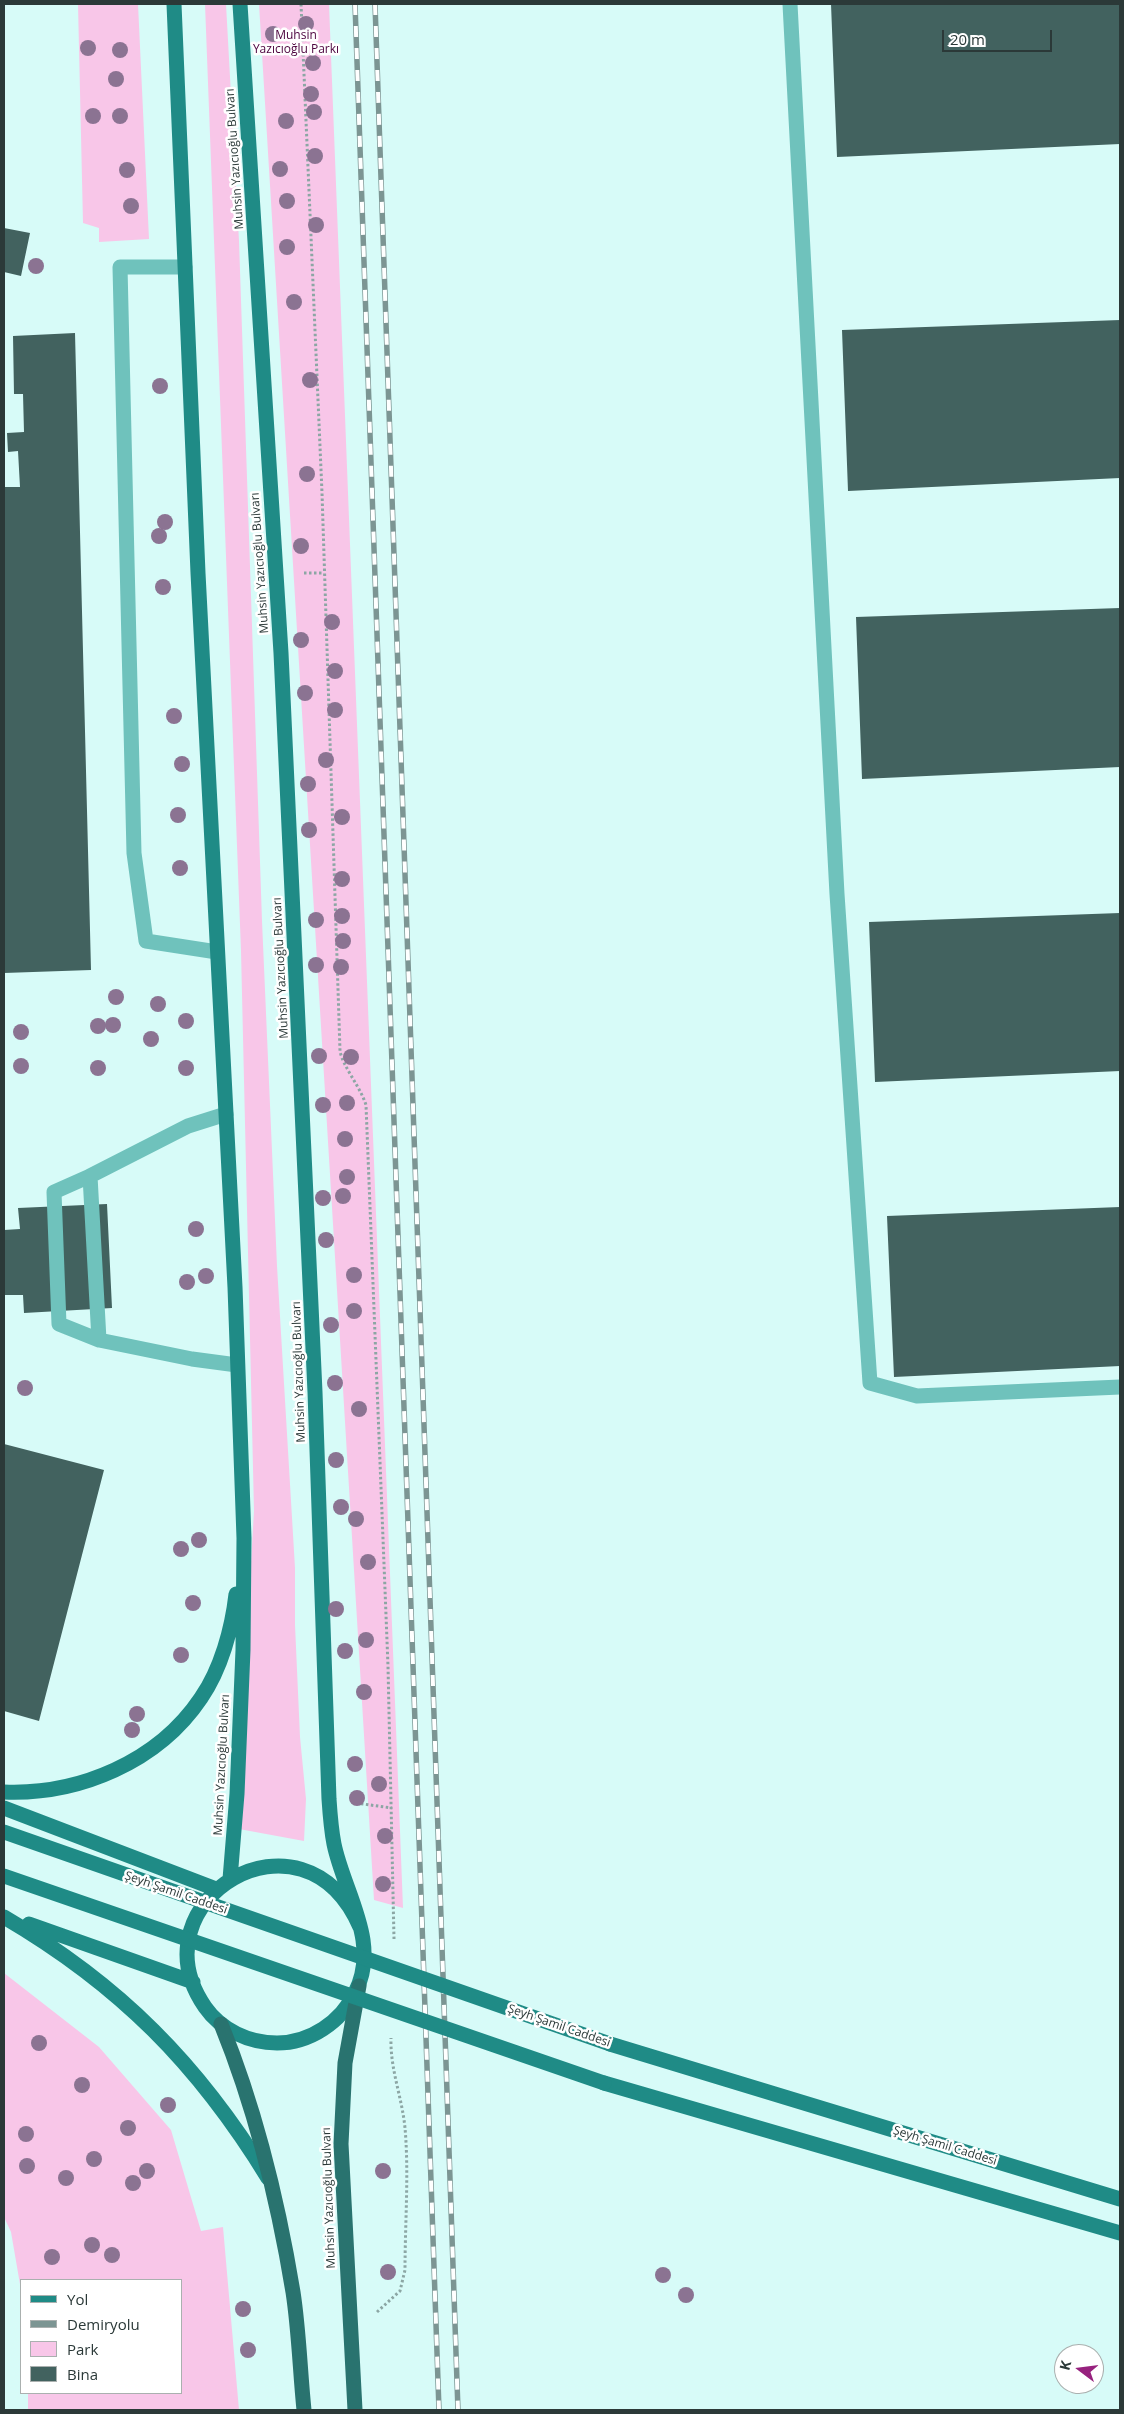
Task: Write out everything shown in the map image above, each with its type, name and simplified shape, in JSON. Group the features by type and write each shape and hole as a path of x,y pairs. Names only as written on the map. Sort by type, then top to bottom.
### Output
{"highway":[{"name":"Muhsin Yazıcıoğlu Bulvarı","path":"355,2410 341,2144 341,2109 345,2063 359,1986"},
{"name":"Muhsin Yazıcıoğlu Bulvarı","path":"221,2024 242,2074 272,2183 293,2294 304,2410"}],"main road":[{"name":"Muhsin Yazıcıoğlu Bulvarı","path":"174,4 244,1538 242,1670 230,1879"},
{"name":"Muhsin Yazıcıoğlu Bulvarı","path":"240,4 282,672 315,1392 329,1799 334,1844 360,1927 365,1957 359,1986 352,2000 333,2022 320,2031 292,2042 277,2043 248,2038 221,2024 199,1998 192,1982 188,1957 191,1932 196,1916 216,1889 246,1871 263,1867 281,1866 298,1868 322,1879 343,1896 360,1927"},
{"path":"4,1792 29,1793 46,1791 96,1779 127,1764 155,1746 180,1724 202,1698 221,1658 235,1601 244,1538"},
{"path":"4,1808 216,1889"},
{"name":"Şeyh Şamil Caddesi","path":"4,1832 610,2044 1120,2199"},
{"path":"4,1876 604,2083 1120,2233"},
{"path":"4,1916 192,1982"},
{"path":"4,1916 48,1943 100,1981 148,2023 215,2098 272,2183"}],"street":[{"path":"790,4 836,884 870,1383 917,1396 1120,1387"},
{"path":"185,267 120,267 134,853 146,941 217,952"},
{"path":"226,1114 188,1126 90,1176 54,1192 59,1324 99,1340 192,1359 237,1365"},
{"path":"90,1176 99,1340"}],"path":[{"path":"301,4 322,493 340,1051 361,1091 366,1105 392,1808 394,1947"},
{"path":"329,1799 392,1808"},
{"path":"351,2332 392,2300 400,2291 405,2270 406,2130 402,2098 391,2063 391,2037"}],"green space":[{"path":"78,4 138,4 149,239 99,242 99,228 83,223"},
{"path":"205,4 226,4 239,241 262,921 277,1266 295,1568 295,1625 300,1737 306,1799 304,1841 239,1829 241,1735 254,1511 241,951"},
{"name":"Muhsin Yazıcıoğlu Parkı","path":"259,4 329,4 403,1908 374,1900"},
{"path":"4,1973 99,2047 171,2130 201,2231 223,2227 239,2410 28,2410 28,2394 182,2394 182,2279 20,2279 20,2284 11,2232 4,2217"}],"building":[{"path":"831,4 1120,4 1120,144 837,157"},
{"path":"4,228 30,233 21,276 4,272"},
{"path":"1120,320 1120,478 848,491 842,330"},
{"path":"75,333 91,970 4,973 4,487 20,487 18,451 8,452 7,433 24,432 23,394 14,394 13,336"},
{"path":"1120,608 1120,767 862,779 856,617"},
{"path":"1120,913 1120,1071 875,1082 869,922"},
{"path":"107,1204 112,1308 24,1313 23,1295 4,1295 4,1230 20,1229 18,1208"},
{"path":"1120,1207 1120,1366 894,1377 887,1216"},
{"path":"4,1444 104,1470 39,1721 4,1711"}],"railway":[{"path":"355,4 439,2410"},
{"path":"375,4 458,2410"}]}
